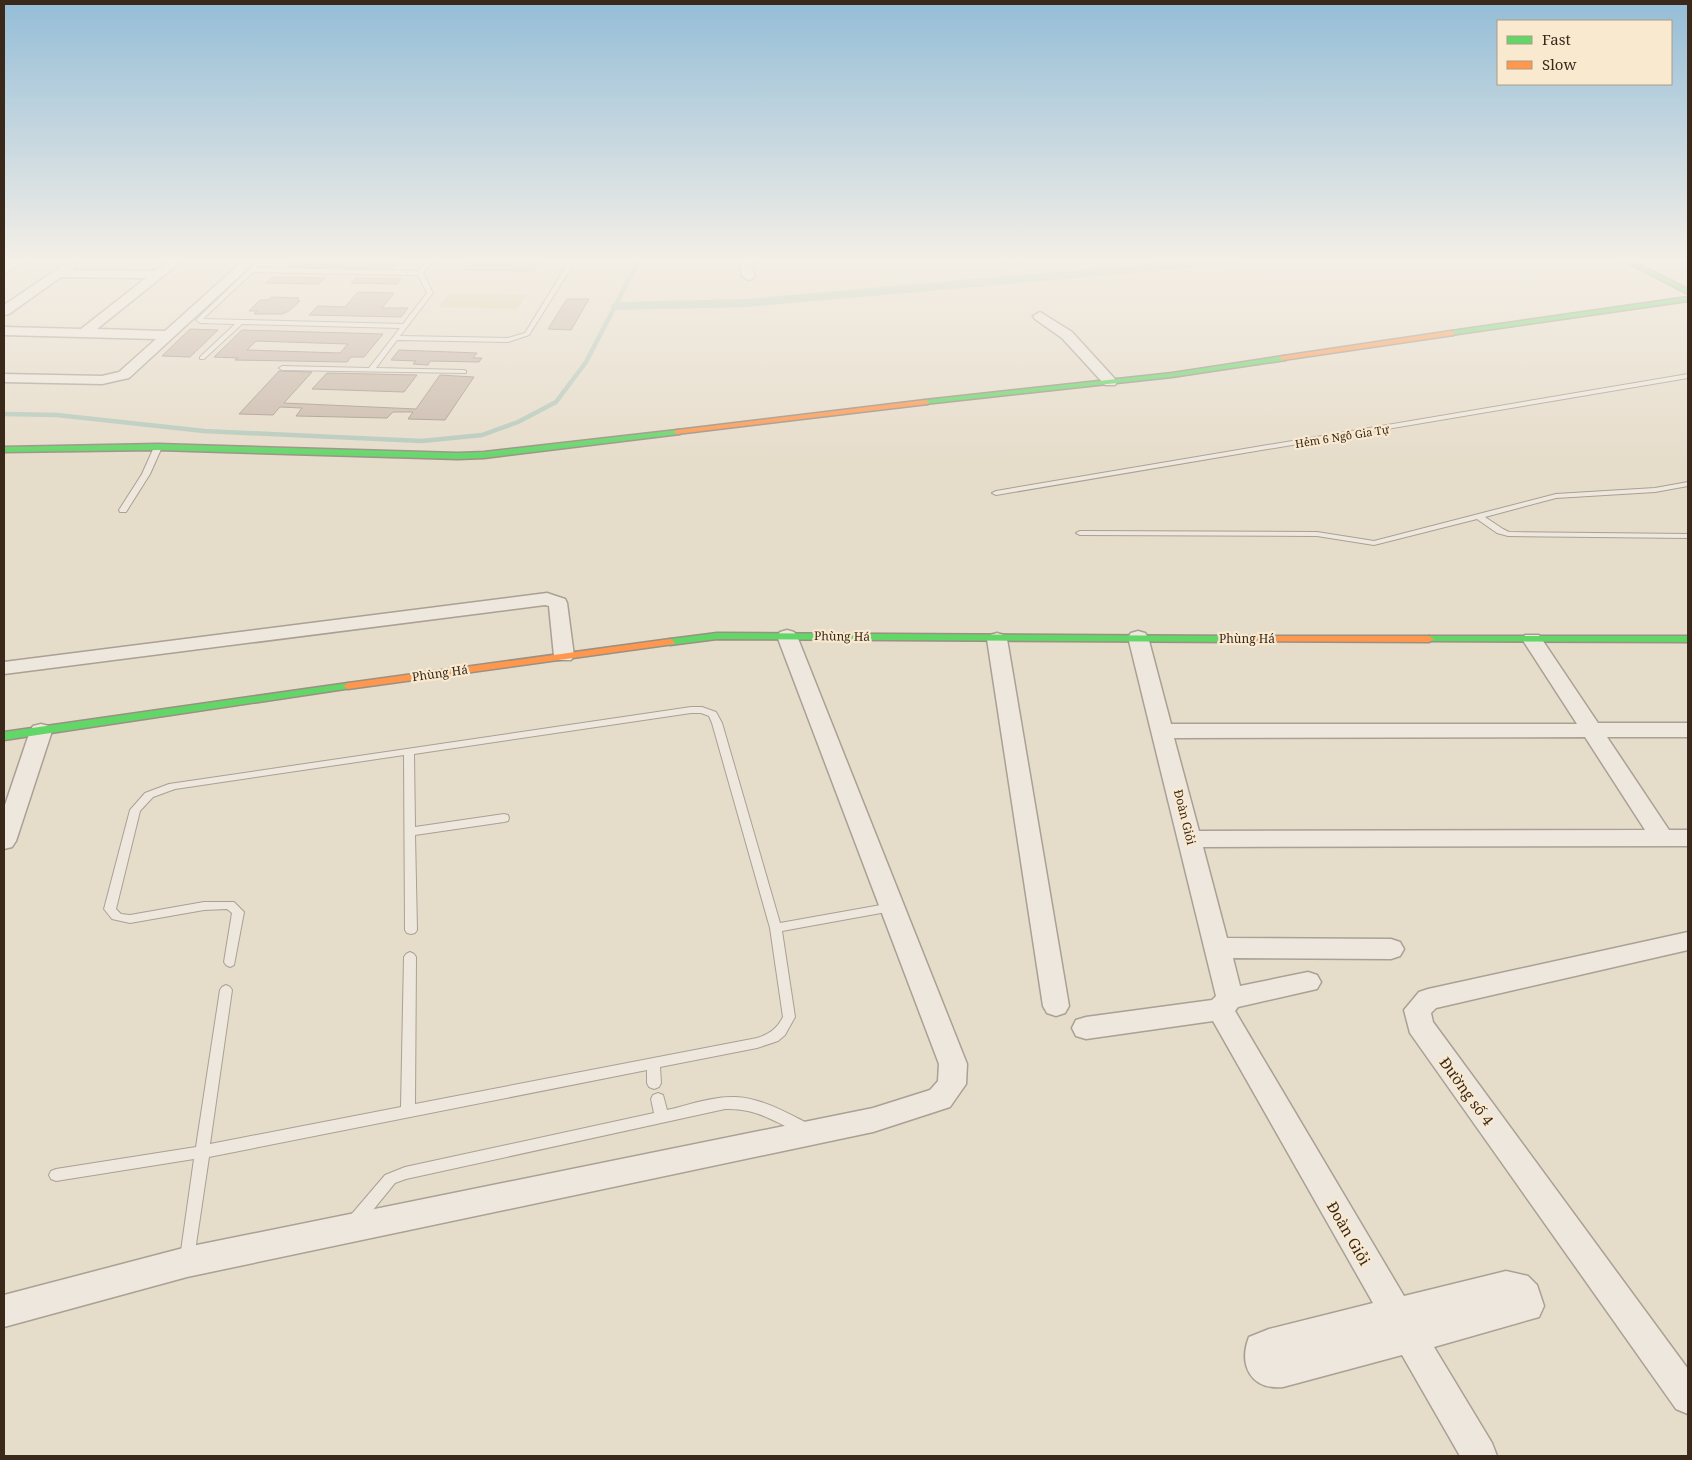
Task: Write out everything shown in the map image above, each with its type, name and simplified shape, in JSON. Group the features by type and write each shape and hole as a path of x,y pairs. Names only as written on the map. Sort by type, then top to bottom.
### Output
{"street":[{"path":"84,333 90,328"},
{"path":"4,378 84,380 114,378 124,375 177,328"},
{"path":"1057,328 1067,335 1107,379"},
{"path":"4,450 158,447 470,456 1107,379 1204,371 1481,328"},
{"path":"4,331 169,335"},
{"path":"1069,345 1093,372 1107,379"},
{"path":"4,668 547,600 558,602 564,656"},
{"name":"Phùng Há","path":"4,736 716,636 997,639 1138,637 1688,639"},
{"path":"4,1311 187,1262 873,1120 940,1099 952,1084 954,1064 787,636"},
{"name":"Đoàn Giỏi","path":"1138,637 1218,948 1225,1003 1402,1325 1479,1456"},
{"path":"997,639 1056,1006"},
{"path":"1532,639 1662,838"},
{"path":"1162,730 1688,730"},
{"path":"4,841 41,732"},
{"path":"1190,839 1688,838"},
{"name":"Đường số 4","path":"1688,941 1428,999 1417,1010 1420,1026 1688,1397"},
{"path":"1218,948 1391,950"},
{"path":"1086,1028 1225,1003 1308,982"}],"lane":[{"path":"202,358 234,328"},
{"path":"371,370 403,328"},
{"path":"396,338 508,340 520,338 527,334 531,328"},
{"path":"282,368 464,372"},
{"name":"Hẻm 6 Ngô Gia Tự","path":"996,493 1688,376"},
{"path":"123,510 146,474 158,447"},
{"path":"1080,533 1316,534 1374,543 1556,496 1654,490 1688,484"},
{"path":"1480,516 1500,531 1508,534 1688,536"},
{"path":"56,1175 202,1152 757,1043 772,1038 784,1030 790,1017 776,928 717,723 713,714 702,710 691,710 409,751 161,789 141,802 135,810 110,909 112,914 118,918 130,919 204,906 230,906 238,912 230,962"},
{"path":"409,751 411,930"},
{"path":"410,832 504,818"},
{"path":"776,928 892,907"},
{"path":"408,1112 410,958"},
{"path":"187,1262 226,990"},
{"path":"652,1064 654,1083"},
{"path":"658,1099 662,1117"},
{"path":"350,1228 390,1179 405,1173 662,1117 739,1102 758,1105 813,1132"}],"building":[{"path":"549,328 572,328 571,330"},
{"path":"190,329 218,330 190,357 162,356"},
{"path":"242,330 383,334 364,357 351,357 347,362 235,360 238,358 214,357","holes":["256,341 348,344 340,353 247,350"]},
{"path":"399,350 477,353 473,358 482,358 479,362 430,361 428,365 413,364 416,361 391,360"},
{"path":"279,371 312,372 284,403 416,409 440,375 474,377 445,420 408,419 413,412 393,412 387,418 296,416 302,408 280,407 273,415 239,414"},
{"path":"327,373 417,375 404,392 312,389"}],"waterway":[{"path":"4,414 57,415 204,431 422,441 482,435 518,422 556,402 586,362 604,328"}],"traffic: fast":[{"path":"1451,333 1485,328"},
{"path":"925,402 1172,375 1283,358"},
{"path":"4,450 158,447 458,456 484,455 677,432"},
{"path":"670,642 717,636 1237,639"},
{"path":"1429,639 1688,639"},
{"path":"4,736 348,686"}],"traffic: slow":[{"path":"1283,358 1451,333"},
{"path":"677,432 925,402"},
{"path":"1237,639 1429,639"},
{"path":"348,686 670,642"}]}
